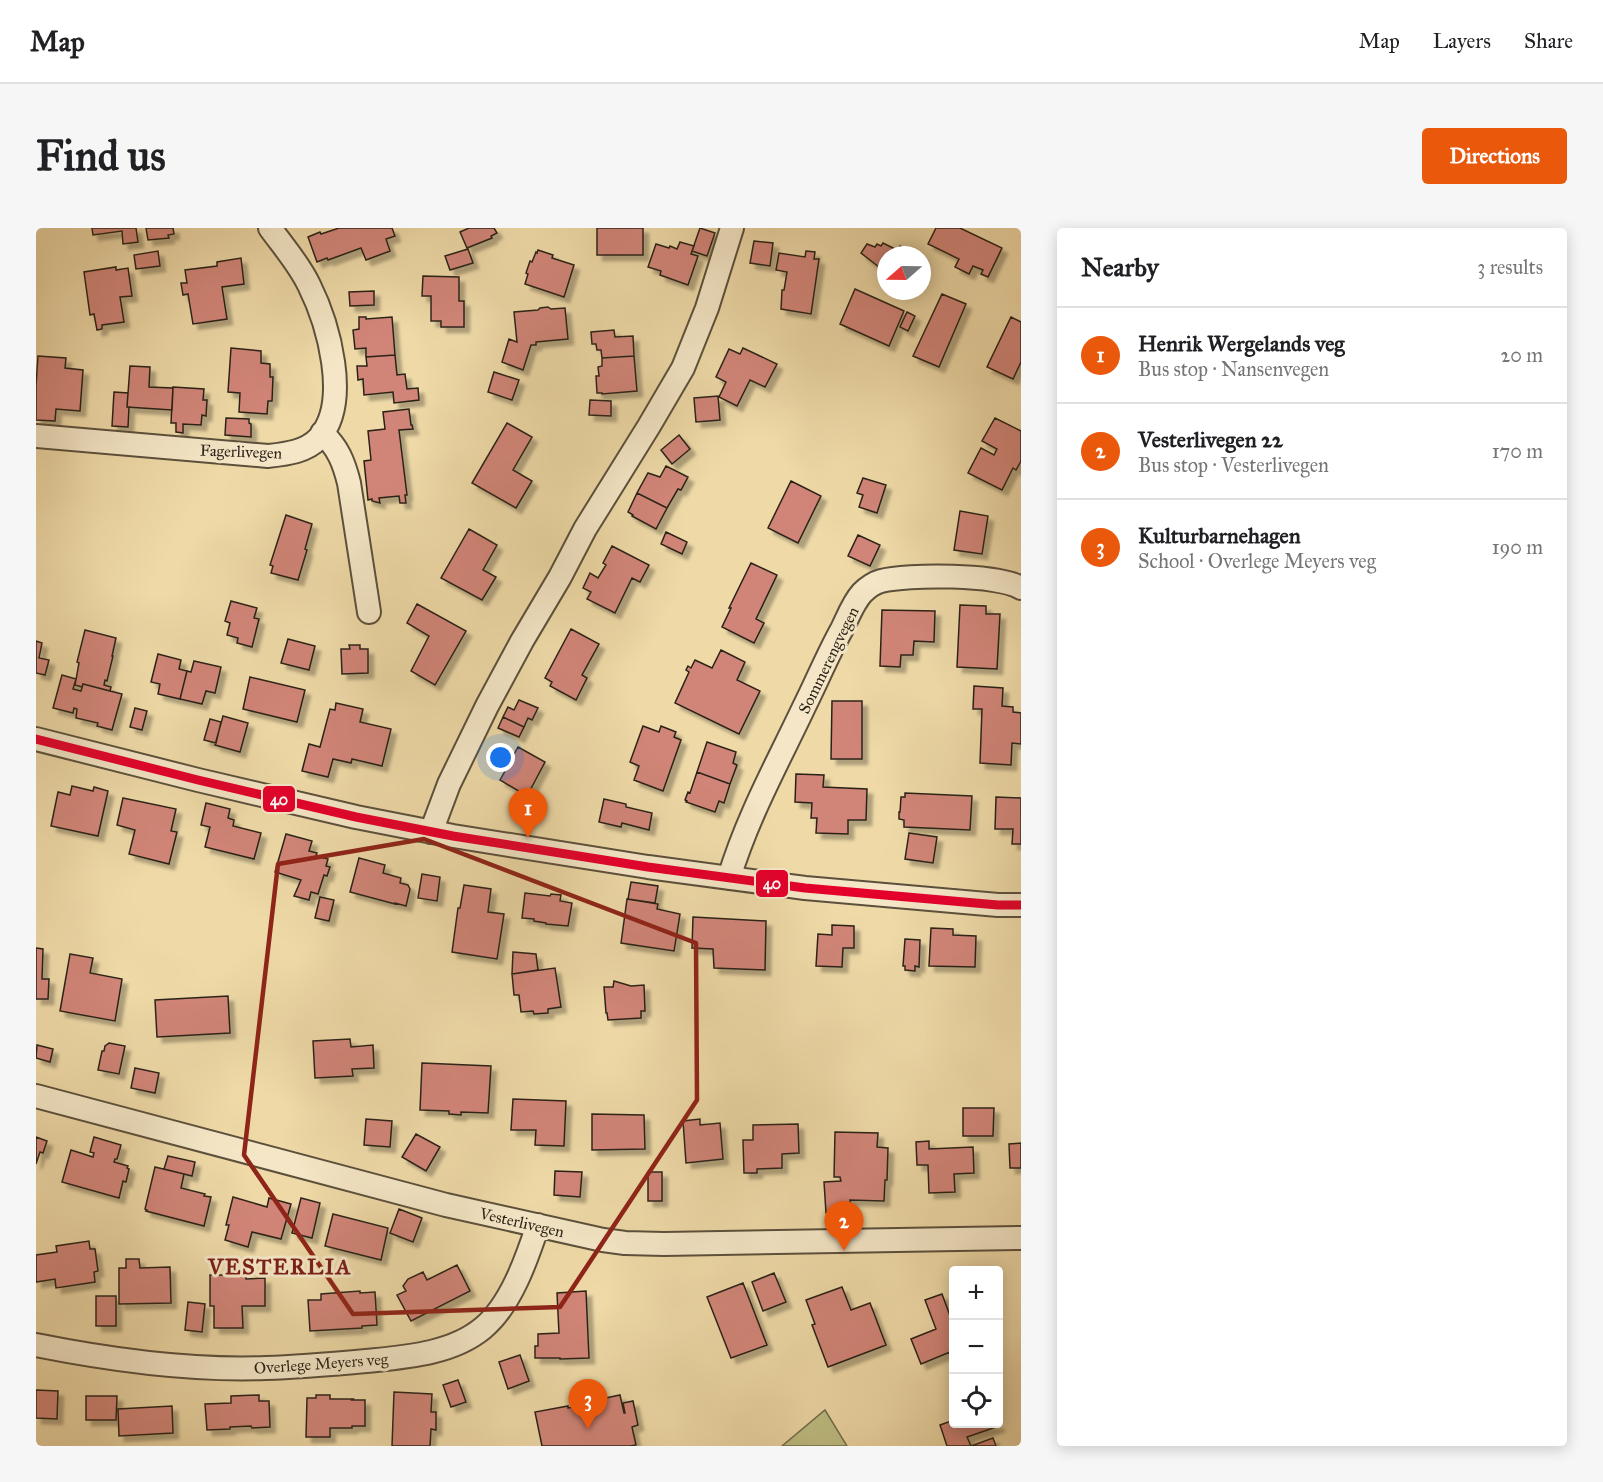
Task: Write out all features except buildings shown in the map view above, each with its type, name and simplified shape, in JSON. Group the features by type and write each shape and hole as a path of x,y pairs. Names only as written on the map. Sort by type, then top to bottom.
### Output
{"street":[{"path":"270,228 308,283 321,311 330,341 334,392 330,415 322,433 339,451 344,463 369,612"},
{"path":"431,832 454,774 522,641 560,578 585,529 683,368 707,308 732,228"},
{"name":"Fagerlivegen","path":"36,436 268,456 296,452 318,439 322,433"},
{"name":"Sommerengvegen","path":"729,878 744,832 762,792 862,593 870,586 895,578 993,578 1021,588"},
{"path":"36,738 356,818 431,832 648,867 816,889 1021,905"},
{"name":"Vesterlivegen","path":"36,1096 446,1205 603,1240 664,1244 1021,1238"},
{"name":"Overlege Meyers veg","path":"36,1345 141,1362 216,1368 332,1364 420,1353 451,1346 470,1338 494,1317 517,1280 537,1225"}],"highlighted area":[{"path":"424,839 696,943 697,1100 560,1307 353,1314 244,1155 278,864"}],"green space":[{"path":"825,1410 847,1446 782,1446"}],"transit line":[{"name":"40","path":"36,739 356,817 453,836 648,867 805,888 998,905 1021,905"}],"place":[{"name":"Henrik Wergelands veg","path":"528,838"},
{"name":"Vesterlivegen 22","path":"844,1251"},
{"name":"Kulturbarnehagen","path":"588,1429"}],"district":[{"name":"VESTERLIA","path":"280,1266"}]}
